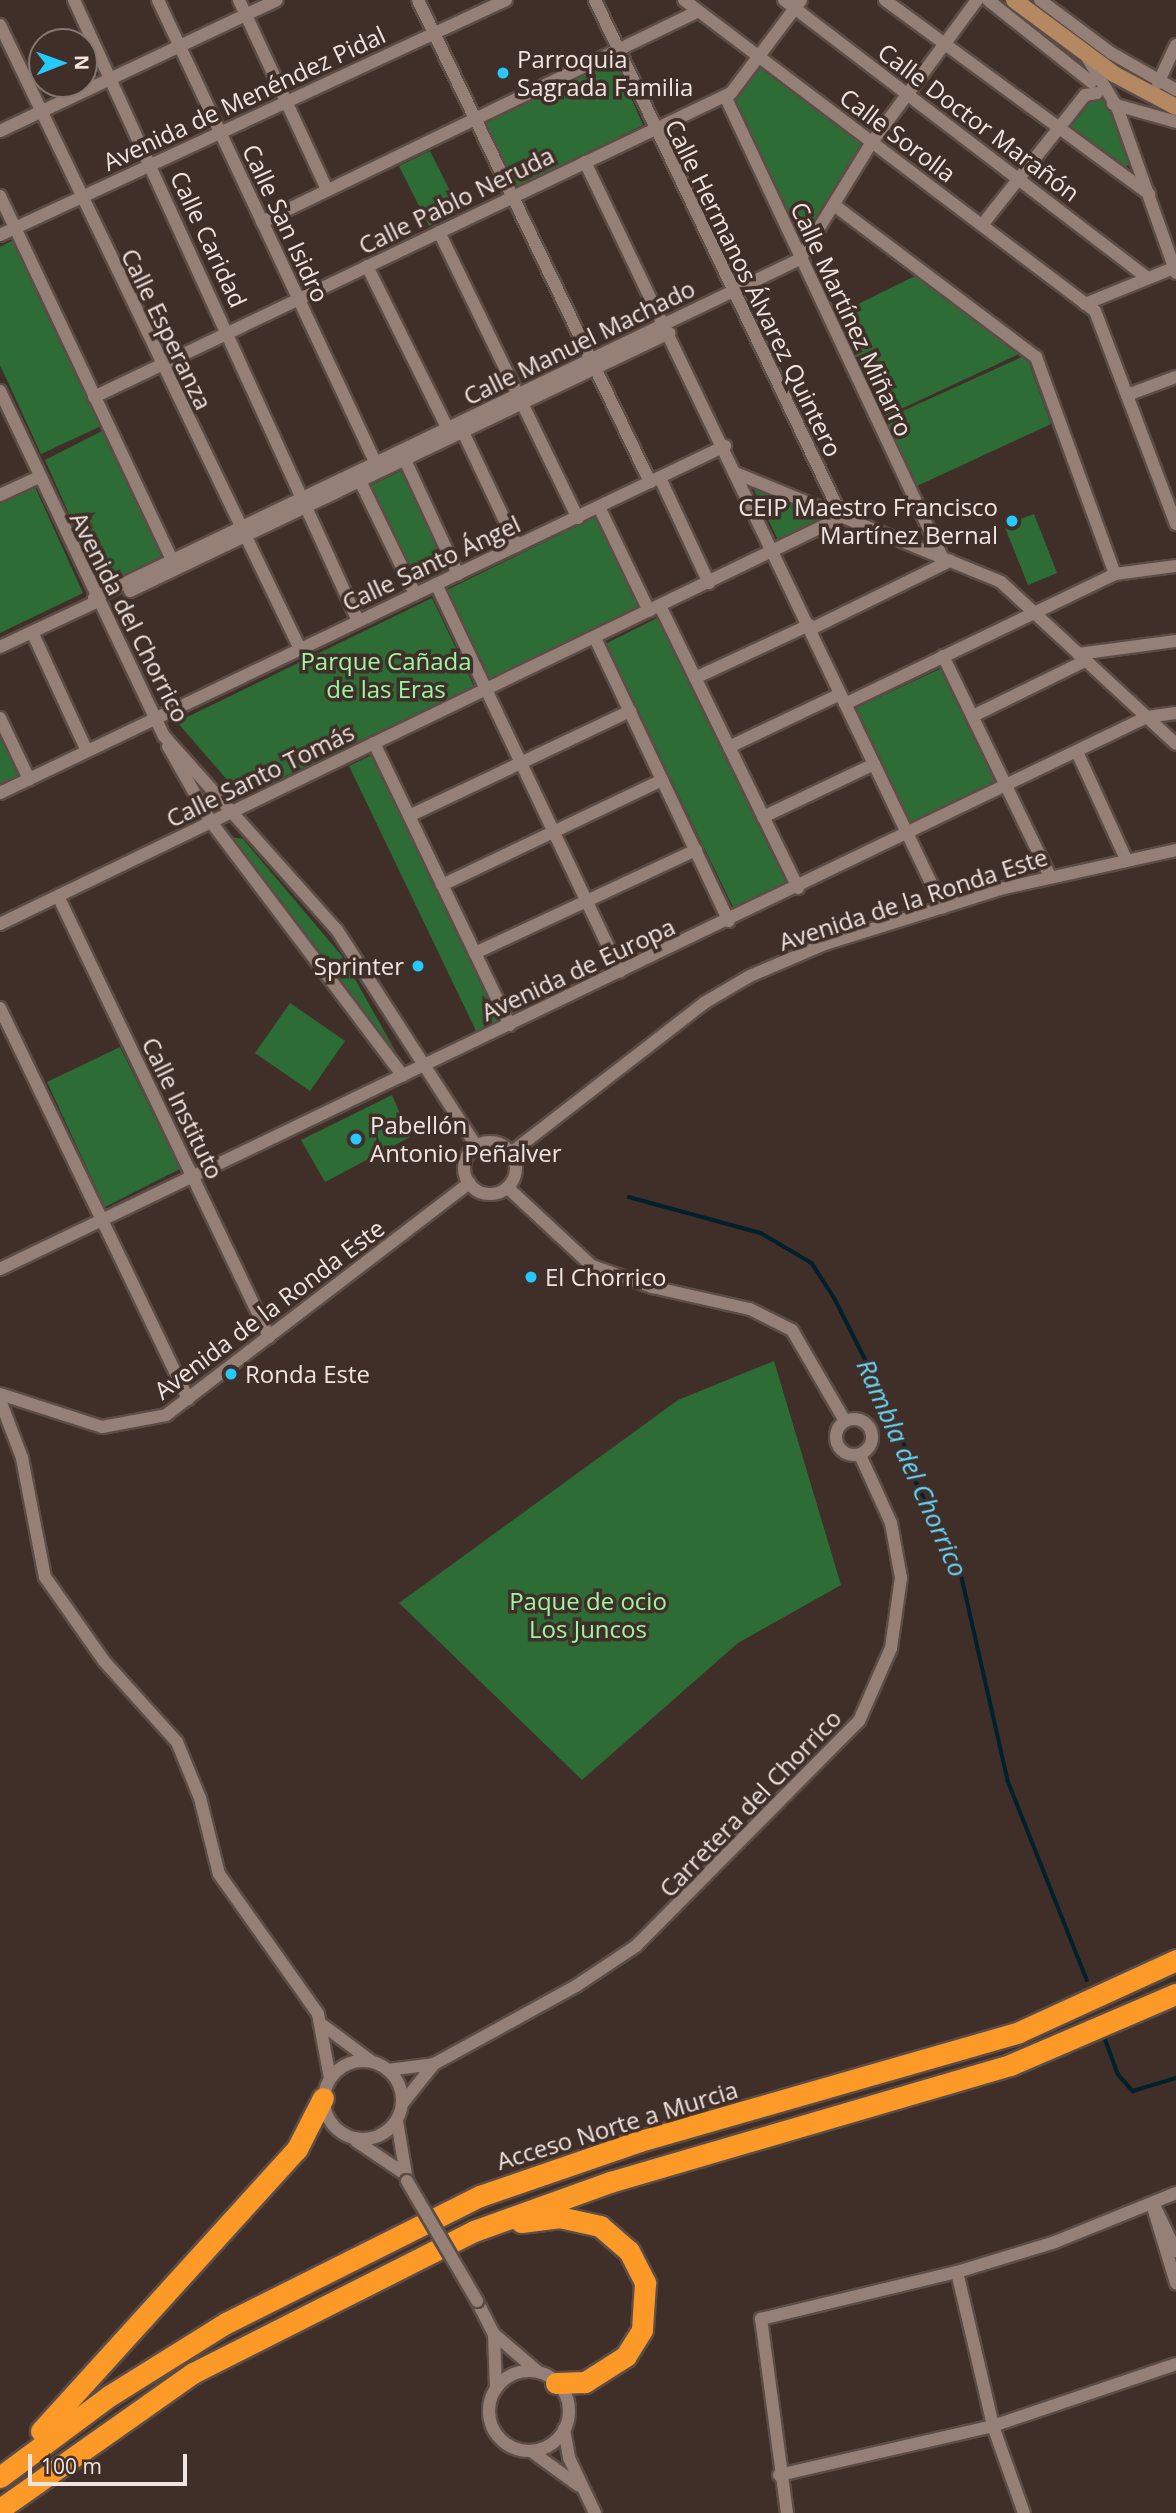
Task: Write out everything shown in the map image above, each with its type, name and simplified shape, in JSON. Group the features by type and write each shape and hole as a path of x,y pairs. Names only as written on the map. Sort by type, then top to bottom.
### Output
{"highway":[{"name":"Acceso Norte a Murcia","path":"0,2477 226,2323 480,2196 640,2141 1019,2032 1176,1960"},
{"path":"0,2509 193,2373 474,2231 610,2182 1010,2065 1176,1994"},
{"path":"26,2457 39,2432 113,2359 232,2214 304,2141 323,2098"},
{"path":"474,2231 578,2219 609,2230 639,2264 646,2314 626,2356 585,2382 548,2378"}],"main road":[{"path":"1014,0 1083,51 1176,107"}],"street":[{"name":"Calle Caridad","path":"74,0 230,332 358,621"},
{"name":"Calle San Isidro","path":"158,0 377,467"},
{"path":"239,0 327,190"},
{"path":"0,131 277,0"},
{"path":"418,0 590,366 655,480 709,583"},
{"name":"Avenida de Menéndez Pidal","path":"0,235 506,0"},
{"name":"Calle Hermanos Álvarez Quintero","path":"595,0 653,129 842,517"},
{"name":"Calle Sorolla","path":"684,0 1085,304"},
{"path":"885,0 1149,194"},
{"path":"800,259 872,142 977,0"},
{"path":"988,0 1086,71 1097,93 1116,107 1176,122"},
{"path":"1040,0 1158,83 1176,90"},
{"name":"Calle Pablo Neruda","path":"94,397 725,96 758,57 793,3"},
{"name":"Calle Doctor Marañón","path":"793,3 1148,278"},
{"path":"262,222 698,11"},
{"name":"Calle Esperanza","path":"0,25 160,365 300,649"},
{"path":"1158,83 1176,45"},
{"path":"1083,51 1116,107 1175,269 1085,304 1094,312 1173,506 1176,524"},
{"path":"982,225 1085,95 1097,93"},
{"name":"Calle Martínez Miñarro","path":"725,96 800,259 946,560"},
{"path":"585,162 725,446 842,699 943,908"},
{"path":"0,196 174,565"},
{"path":"834,205 1036,357 1115,574"},
{"path":"439,232 578,518"},
{"name":"Calle Manuel Machado","path":"304,502 360,481 377,467 405,460 519,399 667,329 734,291 800,259"},
{"path":"367,266 454,433 517,546"},
{"path":"1127,395 1176,377"},
{"name":"Avenida del Chorrico","path":"0,391 96,602 164,736 337,930 422,1066 476,1146"},
{"name":"Calle Manuel Machado","path":"0,647 454,433"},
{"name":"Calle Santo Ángel","path":"0,793 725,446"},
{"path":"405,460 458,574"},
{"path":"738,474 1001,582 1176,744"},
{"path":"0,495 39,477"},
{"path":"360,481 415,594"},
{"path":"599,507 695,678 798,888"},
{"name":"Calle Santo Tomás","path":"0,924 842,517"},
{"path":"695,678 810,627 946,560"},
{"path":"729,747 943,656 1115,574 1176,566"},
{"path":"436,584 620,972"},
{"path":"32,632 87,751"},
{"path":"595,638 729,921"},
{"path":"972,716 1082,657 1176,641"},
{"path":"943,656 1050,876"},
{"path":"409,816 630,711"},
{"name":"Avenida de Europa","path":"0,1269 909,835 1147,718 1176,713"},
{"path":"0,718 29,779"},
{"path":"164,736 211,822 403,1076"},
{"path":"374,743 510,1025"},
{"path":"1077,752 1126,859"},
{"path":"763,817 874,764"},
{"path":"442,885 663,780"},
{"path":"475,953 696,850"},
{"name":"Avenida de la Ronda Este","path":"512,1152 704,1003 750,976 825,944 1050,876 1176,850"},
{"name":"Calle Instituto","path":"58,896 269,1337"},
{"path":"0,1008 188,1399"},
{"path":"499,1143 512,1152 517,1167 508,1188 492,1195 469,1183 464,1167 476,1146 499,1143"},
{"name":"Avenida de la Ronda Este","path":"0,1394 102,1427 148,1422 188,1399 469,1183"},
{"path":"508,1188 592,1266 652,1287 750,1309 792,1330 845,1421 837,1444 846,1454 860,1455 871,1445 872,1431 861,1420 845,1421"},
{"path":"0,1400 22,1458 38,1553 54,1595 177,1742 233,1902 324,2025 388,2070 402,2104 397,2121 405,2176 494,2333 548,2378 568,2405 564,2429 582,2488 595,2513"},
{"name":"Carretera del Chorrico","path":"388,2070 434,2064 576,1986 635,1946 859,1721 891,1648 901,1578 891,1523 860,1455"},
{"path":"324,2025 331,2078 323,2098 331,2124 405,2176"},
{"path":"331,2078 350,2063 374,2062"},
{"name":"Carretera del Chorrico","path":"402,2104 434,2064"},
{"path":"353,2139 377,2137 397,2121"},
{"path":"787,2513 779,2476 761,2319 957,2272 1152,2204 1176,2193"},
{"path":"1152,2204 1176,2251"},
{"path":"1152,2204 1176,2283"},
{"path":"957,2272 992,2426 1024,2513"},
{"path":"494,2333 495,2390 492,2426 507,2445 531,2451 582,2488"},
{"path":"779,2476 992,2426 1176,2364"},
{"path":"495,2390 514,2374 548,2378"},
{"path":"531,2451 551,2445 564,2429"}],"green space":[{"path":"614,58 643,125 513,190 480,123"},
{"path":"761,66 868,149 801,244 735,102"},
{"path":"1097,93 1117,107 1137,161 1117,171 1059,128 1085,95"},
{"path":"430,151 460,211 429,226 399,166"},
{"path":"15,239 101,426 41,454 0,365 0,247"},
{"path":"915,276 1019,354 886,416 836,315"},
{"path":"1026,355 1051,424 917,486 885,419"},
{"path":"102,431 163,557 101,586 45,460"},
{"path":"401,471 448,569 416,585 369,486"},
{"path":"35,487 83,593 0,633 0,503"},
{"path":"753,488 823,518 778,540"},
{"path":"1034,514 1057,573 1028,585 1004,525"},
{"name":"Parque Cañada de las Eras","path":"597,516 641,607 490,680 447,590"},
{"name":"Parque Cañada de las Eras","path":"432,598 474,686 242,797 177,722"},
{"path":"659,617 788,883 734,909 605,644"},
{"path":"944,667 1001,787 913,829 856,708"},
{"path":"0,729 22,775 0,786"},
{"path":"374,754 503,1021 477,1033 349,766"},
{"path":"226,836 243,839 342,956 401,1061"},
{"path":"290,1003 345,1041 310,1091 255,1053"},
{"path":"120,1047 180,1169 105,1207 47,1082"},
{"name":"Pabellón Antonio Peñalver","path":"392,1095 410,1137 325,1182 301,1140"},
{"name":"Paque de ocio Los Juncos","path":"774,1361 841,1585 738,1643 582,1780 399,1603 678,1400"}],"waterway":[{"name":"Rambla del Chorrico","path":"629,1197 761,1233 812,1263 835,1299 900,1428 913,1476 960,1569 1008,1781 1087,1980"},
{"name":"Rambla del Chorrico","path":"1105,2038 1118,2074 1133,2091 1176,2078"}],"place":[{"name":"Parroquia Sagrada Familia","path":"503,73"},
{"name":"CEIP Maestro Francisco Martínez Bernal","path":"1012,521"},
{"name":"Sprinter","path":"418,966"},
{"name":"Pabellón Antonio Peñalver","path":"356,1139"},
{"name":"El Chorrico","path":"531,1277"},
{"name":"Ronda Este","path":"231,1374"}]}
